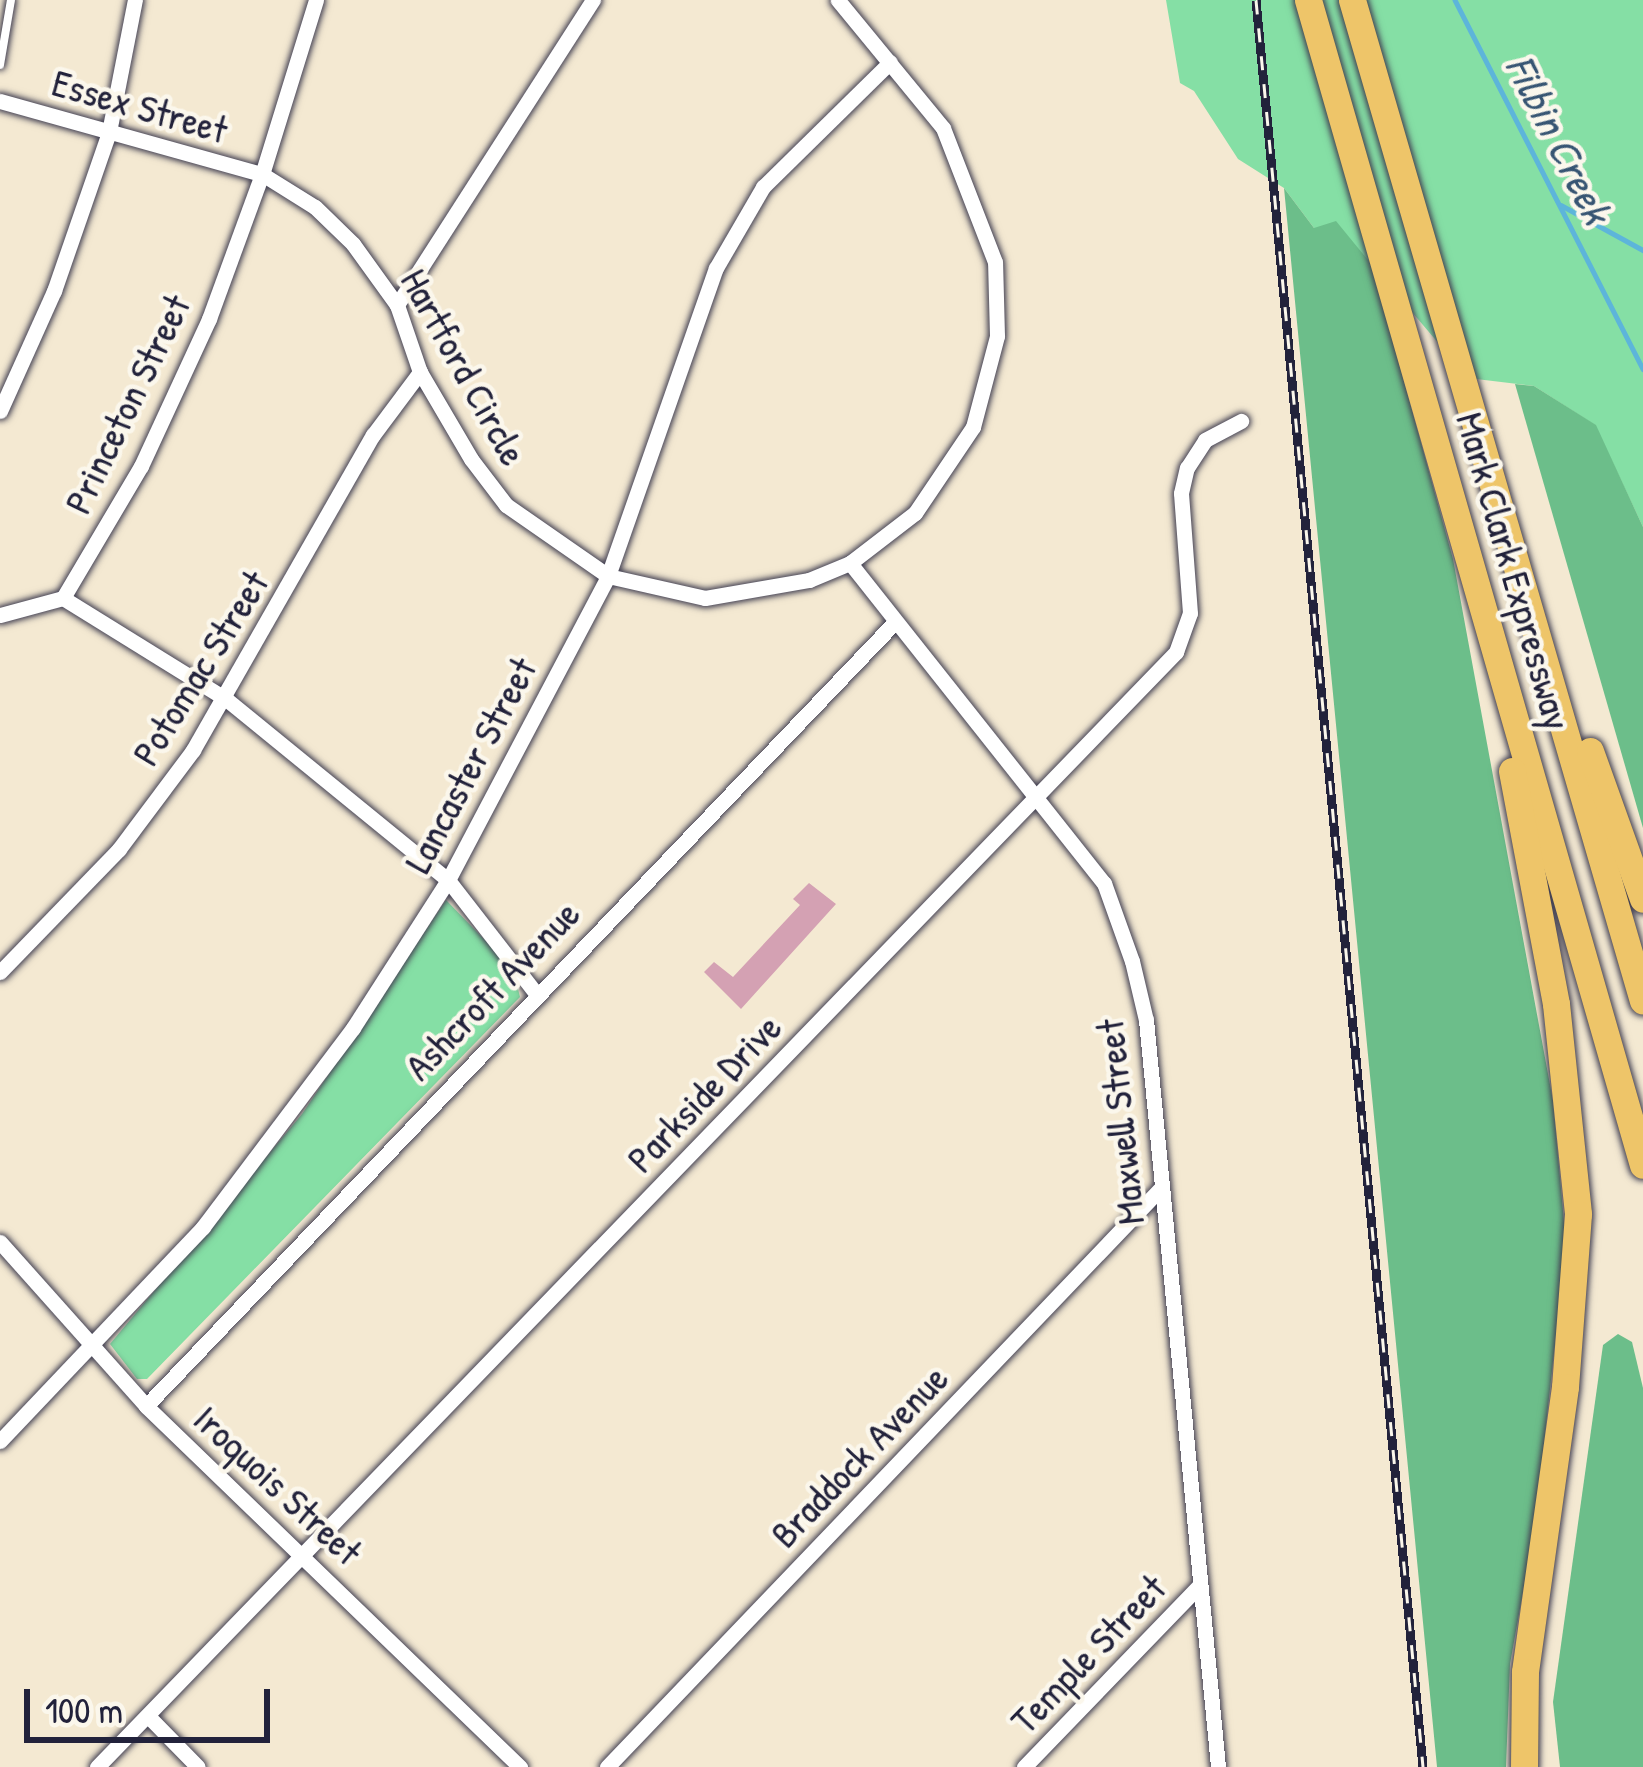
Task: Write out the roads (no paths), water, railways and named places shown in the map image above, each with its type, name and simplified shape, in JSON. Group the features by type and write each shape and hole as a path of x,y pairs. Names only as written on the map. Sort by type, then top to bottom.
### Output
{"highway":[{"name":"Mark Clark Expressway","path":"1308,0 1643,1165"},
{"name":"Mark Clark Expressway","path":"1352,0 1643,1001"},
{"path":"1509,531 1643,899"},
{"path":"1480,602 1556,1004 1577,1195 1574,1312 1525,1672 1524,1767"}],"street":[{"path":"0,411 54,291 109,132 135,0"},
{"path":"262,174 316,0"},
{"path":"397,305 593,0"},
{"name":"Hartford Circle","path":"262,174 315,207 397,305 420,372 506,505 608,575 705,598 760,594 850,563 915,513 973,427 997,336 994,262 943,128 838,0"},
{"name":"Lancaster Street","path":"0,1442 96,1348 203,1227 340,1046 448,880 608,575 716,268 764,187 890,62"},
{"name":"Essex Street","path":"0,101 262,174"},
{"name":"Princeton Street","path":"63,598 141,466 209,319 262,174"},
{"name":"Potomac Street","path":"0,972 119,849 226,699 373,434 420,372"},
{"name":"Parkside Drive","path":"97,1767 1176,652 1190,613 1180,493 1187,468 1204,440 1241,422"},
{"name":"Maxwell Street","path":"850,563 892,625 1104,883 1132,961 1146,1020 1218,1767"},
{"path":"0,615 63,598 226,699 448,880 535,992"},
{"name":"Ashcroft Avenue","path":"146,1406 535,992 892,625"},
{"name":"Braddock Avenue","path":"607,1767 1159,1190"},
{"name":"Iroquois Street","path":"0,1242 146,1406 305,1553 520,1767"},
{"name":"Temple Street","path":"1024,1767 1198,1586"},
{"path":"148,1716 198,1767"}],"lane":[{"path":"0,65 11,0"}],"waterway":[{"name":"Filbin Creek","path":"1455,0 1643,369"},
{"path":"1561,205 1643,250"}],"railway":[{"path":"1256,0 1423,1767"}]}
